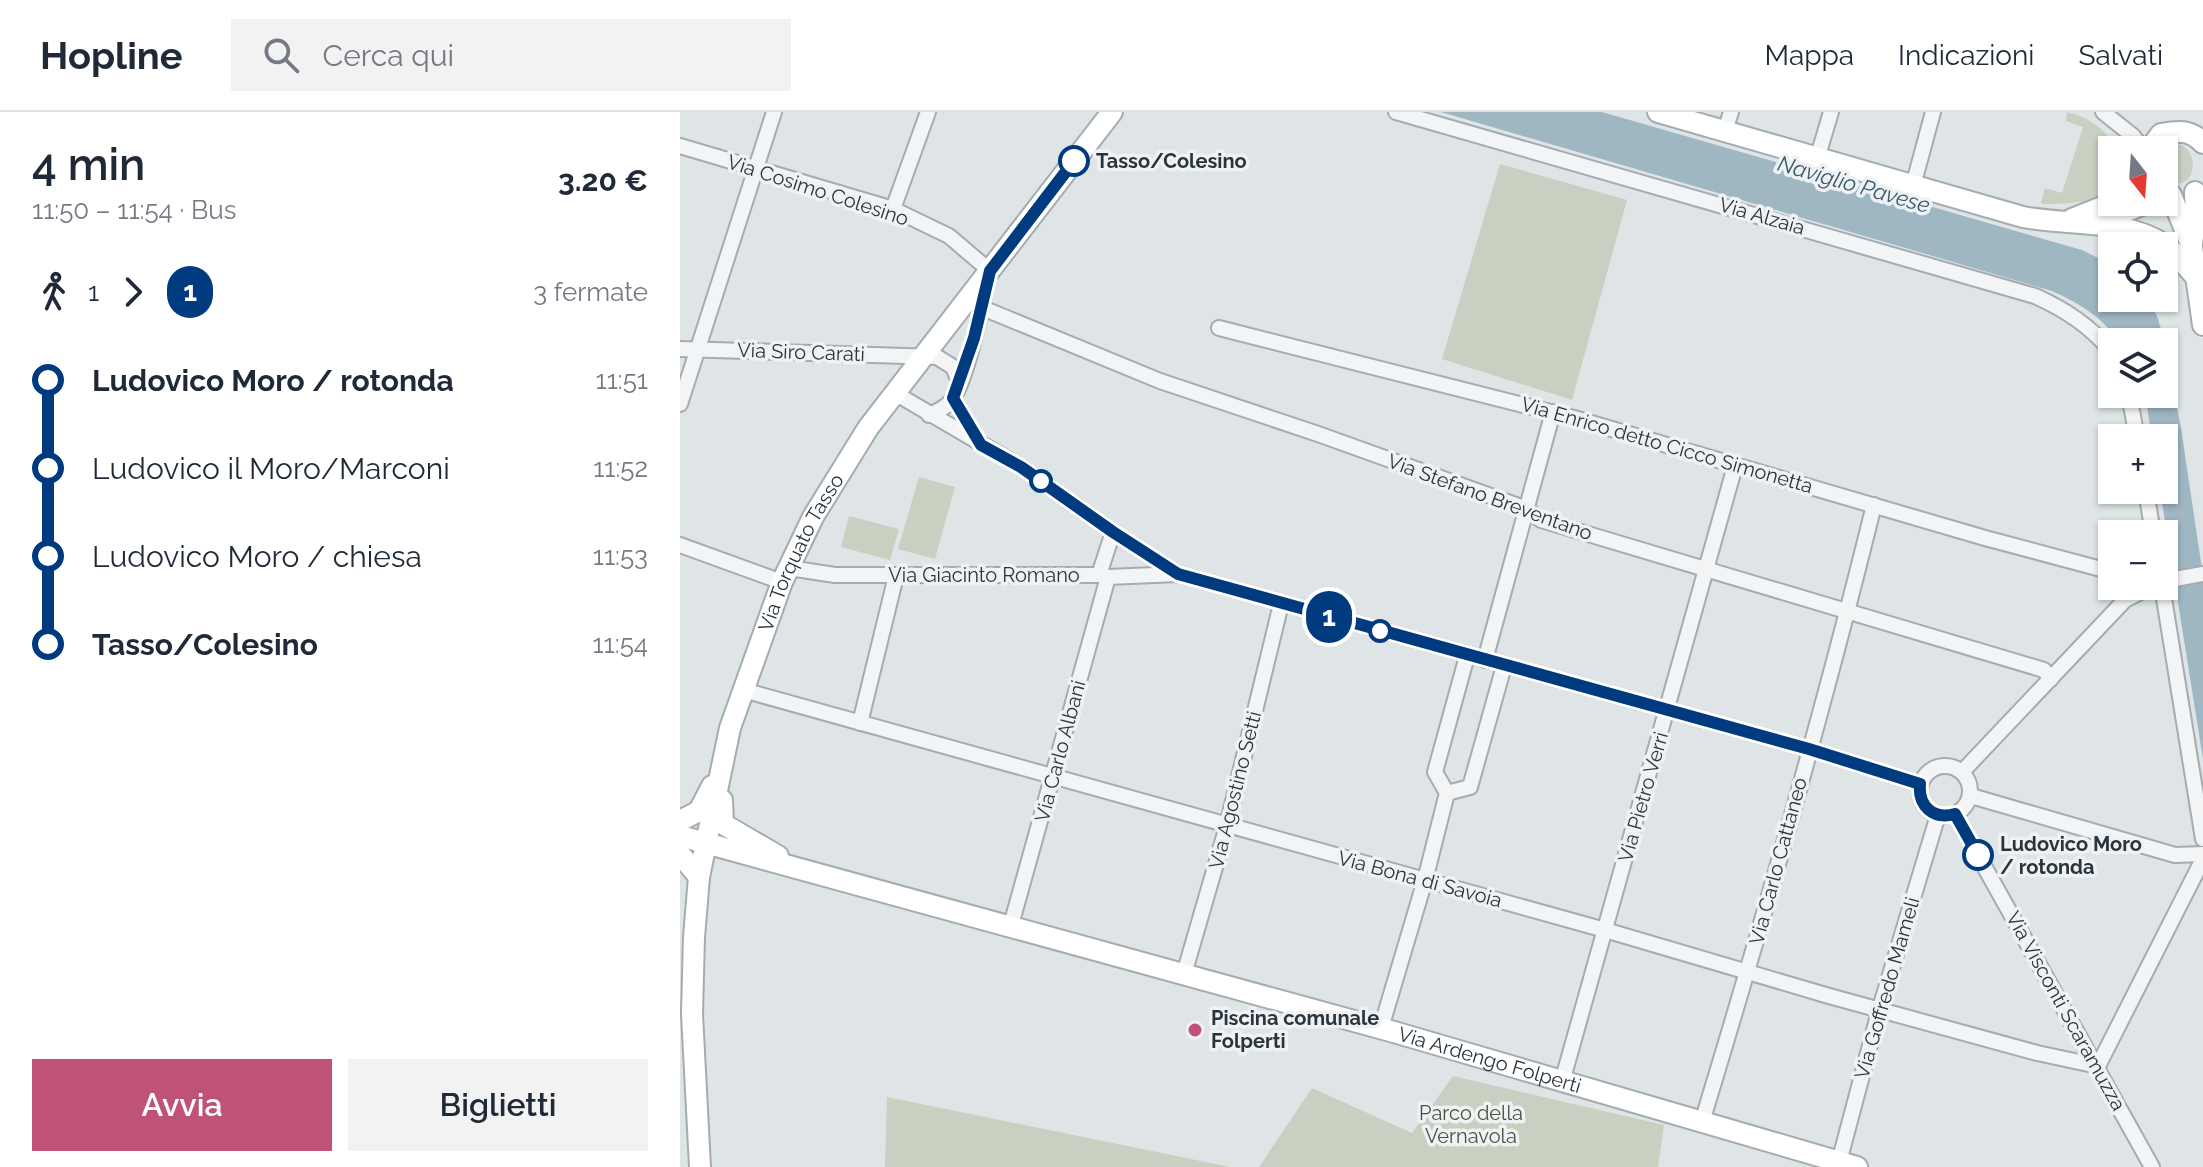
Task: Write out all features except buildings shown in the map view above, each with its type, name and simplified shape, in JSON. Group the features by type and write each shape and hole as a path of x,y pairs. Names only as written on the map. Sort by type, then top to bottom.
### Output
{"street":[{"path":"680,404 774,112"},
{"path":"893,209 928,112"},
{"name":"Via Torquato Tasso","path":"700,1167 694,1061 694,937 699,877 721,768 743,690 786,575 813,517 893,392 1112,112"},
{"name":"Via Alzaia","path":"1396,112 2035,296 2087,325 2098,337"},
{"path":"1658,112 1728,122 1817,159 2023,217 2140,232 2176,254 2196,277"},
{"path":"1817,159 1831,112"},
{"path":"1913,186 1933,112"},
{"path":"2103,112 2133,136"},
{"path":"2180,112 2198,137"},
{"path":"2154,136 2160,113"},
{"path":"2170,136 2181,131 2198,137"},
{"name":"Via Cosimo Colesino","path":"680,146 893,209 949,236 990,271"},
{"path":"2178,196 2199,188"},
{"path":"2199,188 2192,247 2203,325"},
{"path":"2053,222 2098,209"},
{"path":"2091,224 2112,216"},
{"path":"2176,216 2192,247"},
{"name":"Via Torquato Tasso","path":"953,398 974,338 990,271"},
{"name":"Via Stefano Breventano","path":"980,307 1160,381 1527,509 1541,520 2044,670 2051,679"},
{"name":"Via Enrico detto Cicco Simonetta","path":"1219,328 1553,412 2098,568"},
{"name":"Via Siro Carati","path":"680,349 922,356"},
{"path":"922,356 948,362 959,382"},
{"path":"893,392 1021,467 1178,574 1809,749 1920,784"},
{"path":"929,415 942,409 953,398 981,445"},
{"path":"1485,660 1553,412"},
{"name":"Via Pietro Verri","path":"1562,1082 1735,466"},
{"name":"Via Carlo Cattaneo","path":"1702,1122 1848,612 1874,505"},
{"name":"Via Carlo Albani","path":"1011,925 1053,778 1113,532"},
{"name":"Via Giacinto Romano","path":"680,545 786,575 1178,574"},
{"path":"2178,579 2203,574"},
{"path":"860,723 896,576"},
{"path":"1962,772 2125,600"},
{"path":"2169,600 2203,839"},
{"name":"Via Agostino Setti","path":"1184,974 1227,826 1281,604"},
{"path":"1381,1028 1447,793 1435,772 1467,656"},
{"path":"1447,793 1470,787 1504,666"},
{"name":"Via Bona di Savoia","path":"743,690 2037,1053 2098,1066"},
{"path":"1942,766 1962,772 1967,778 1971,796 1966,806 1955,814 1938,815 1926,808 1920,784 1927,773 1942,766"},
{"name":"Via Torquato Tasso","path":"680,821 699,811 721,768"},
{"name":"Via Ardengo Folperti","path":"721,768 723,824 799,868"},
{"path":"1971,796 2175,855 2203,857 2098,1066"},
{"name":"Via Visconti Scaramuzza","path":"1955,814 2152,1167"},
{"name":"Via Goffredo Mameli","path":"1848,1164 1880,1008 1938,815"},
{"name":"Via Ardengo Folperti","path":"680,836 1381,1028 1848,1164"},
{"path":"680,854 699,877"}],"green space":[{"path":"2067,112 2075,114 2090,121 2107,136 2098,136 2098,196 2072,203 2044,204 2041,203 2045,188 2062,193 2083,127 2066,121"},
{"path":"2178,145 2189,152 2192,160 2190,177 2178,183"},
{"path":"1500,164 1627,200 1572,400 1442,359"},
{"path":"919,477 955,487 935,559 898,549"},
{"path":"849,516 899,529 890,560 841,547"},
{"name":"Parco della Vernavola","path":"1453,1076 1664,1125 1658,1167 1259,1167 1312,1088 1412,1133"},
{"path":"887,1097 1230,1167 885,1167"}],"water":[{"path":"1441,112 1602,112 2082,250 2098,258 2098,312 2155,312 2161,328 2108,328 2089,312 2052,291"},
{"path":"2147,408 2177,408 2203,576 2203,759 2178,600 2178,520 2165,520 2162,504 2178,504 2178,424 2150,424"}],"bus line":[{"name":"1","path":"1074,161 990,271 974,338 953,398 981,445 1021,467 1178,574 1809,749 1920,784 1926,808 1938,815 1955,814 1978,855"}],"place":[{"name":"Tasso/Colesino","path":"1074,161"},
{"name":"Ludovico Moro / rotonda","path":"1978,855"},
{"name":"Piscina comunale Folperti","path":"1195,1030"}],"water label":[{"name":"Naviglio Pavese","path":"1854,184"}]}
